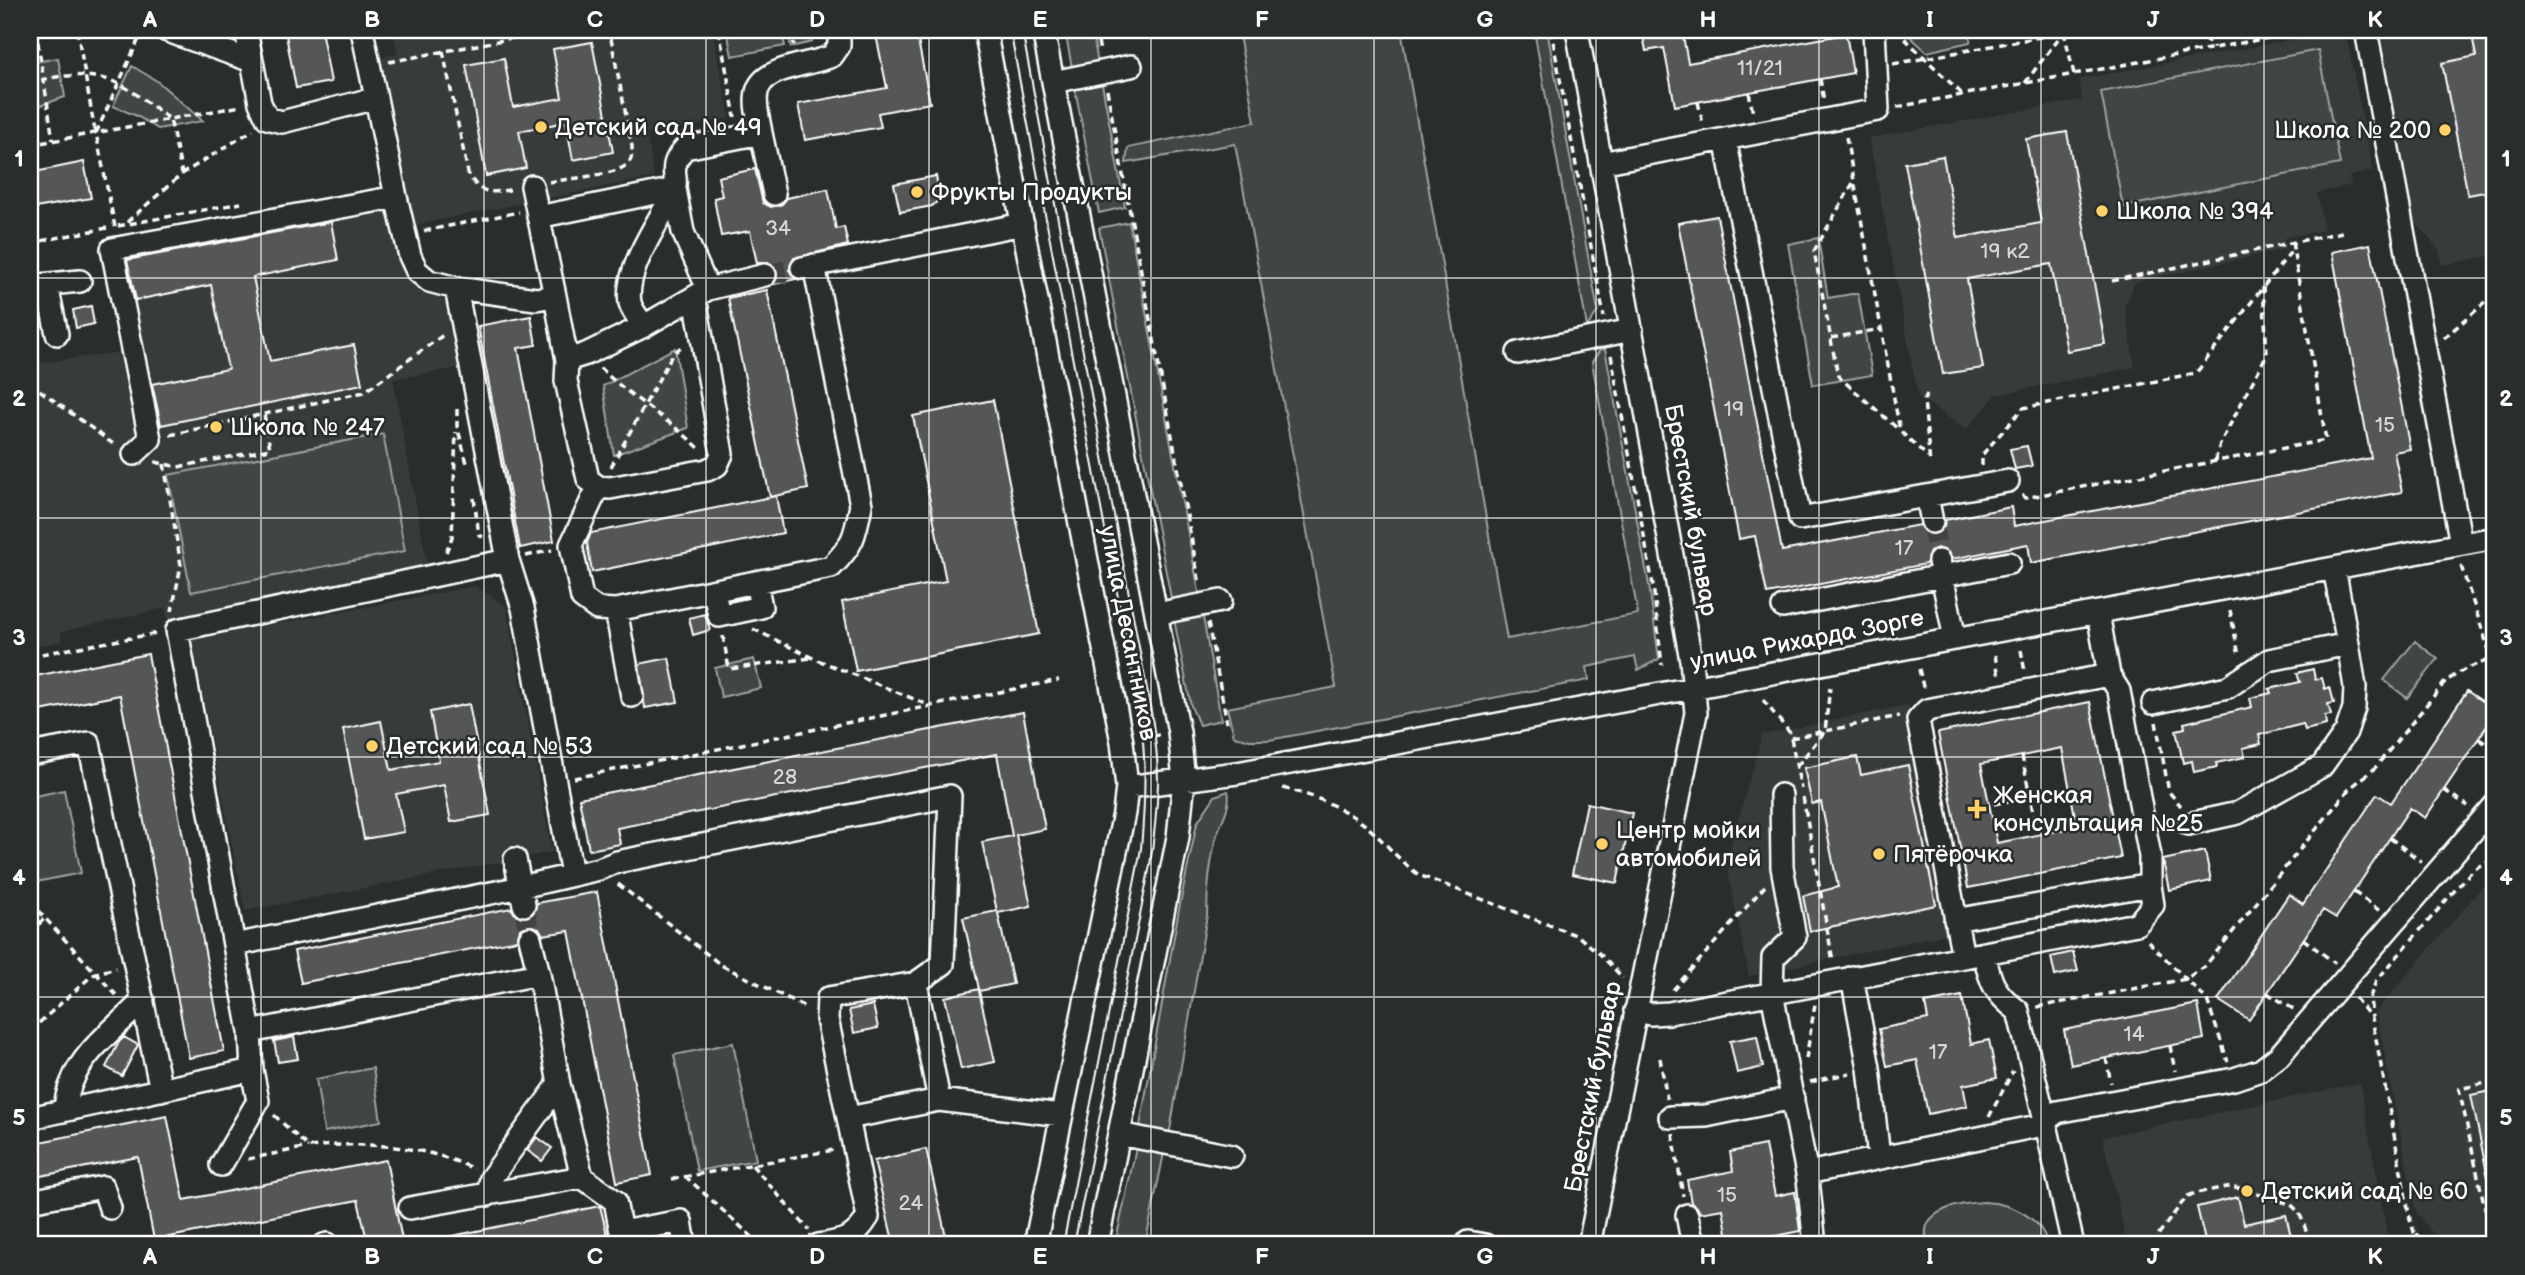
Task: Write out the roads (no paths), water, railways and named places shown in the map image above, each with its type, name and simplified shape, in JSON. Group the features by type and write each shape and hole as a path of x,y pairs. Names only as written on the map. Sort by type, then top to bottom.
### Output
{"street":[{"path":"165,30 252,61"},
{"path":"246,30 263,111 282,122 376,98"},
{"path":"362,30 396,197 410,257 417,271 429,281 456,288 536,299 555,296"},
{"path":"775,194 761,133 757,90 764,78 776,72 832,56 839,46 839,30"},
{"name":"улица Десантников","path":"985,30 1122,742 1127,787 1122,826 1035,1245"},
{"name":"улица Десантников","path":"1043,30 1179,732 1184,780 1178,837 1167,898 1097,1245"},
{"name":"Брестский бульвар","path":"1577,30 1632,330 1694,688 1696,713 1589,1245"},
{"path":"1601,163 1878,110 1874,30"},
{"path":"2366,30 2461,544"},
{"path":"1053,82 1131,66"},
{"path":"761,133 685,148 677,158 673,171 683,232 701,293 700,331 722,442 722,454 717,465 707,470 610,488 598,486 588,479 566,381 577,357 644,327 701,293 765,275"},
{"path":"1725,139 1800,519 2008,481"},
{"path":"532,186 555,296 577,357"},
{"path":"538,218 675,189"},
{"path":"644,327 630,304 632,274 675,189"},
{"path":"142,446 112,249 396,197"},
{"path":"598,486 571,545 582,598 597,608 616,610 831,567 848,551 856,531 861,505 808,266 1023,224"},
{"path":"57,334 39,286 80,281"},
{"path":"456,288 508,561 523,608 572,874"},
{"path":"1518,354 1632,330"},
{"path":"1927,496 1932,523"},
{"name":"улица Рихарда Зорге","path":"1127,787 1237,773 2495,538"},
{"path":"222,1165 258,1101 252,1070 250,1032 174,623 508,561"},
{"path":"1783,607 1940,569 2009,563"},
{"path":"2188,824 2238,813 2322,766 2346,732 2354,708 2355,687 2334,568"},
{"path":"1940,569 1955,639"},
{"path":"713,591 719,616 740,612 761,607 756,582"},
{"path":"1156,614 1210,603"},
{"path":"616,610 632,696"},
{"path":"1634,1011 1669,1013 2137,925 2153,905 2150,856 2119,691 2109,675 2098,613"},
{"path":"2153,702 2228,687 2269,660 2347,644"},
{"path":"1963,957 1918,720 1927,710 2109,675"},
{"path":"30,754 89,743 135,964 137,1006 162,1090"},
{"path":"1781,795 1782,867 1795,937 1773,958 1772,993 1795,1089 1815,1245"},
{"path":"234,945 522,896 572,874 599,869 617,862 950,796 943,964 916,983 828,998 827,1019 868,1217 859,1232 843,1243 815,1239"},
{"path":"1807,1172 2038,1126 2057,1112 2234,1079 2262,1070 2279,1056 2490,811"},
{"path":"514,859 522,896"},
{"path":"1955,920 2150,885"},
{"path":"530,938 559,1084 582,1177 615,1201 616,1239 681,1221 685,1245"},
{"path":"1984,953 1990,981 2002,999 2018,1011 2073,1245"},
{"path":"250,1032 539,974"},
{"path":"1844,979 1869,1069 1879,1158"},
{"path":"916,983 939,1100"},
{"path":"64,1111 71,1082 84,1061 109,1032 137,1006"},
{"path":"30,1118 252,1070"},
{"path":"489,1187 559,1084"},
{"path":"1670,1117 1706,1116 1795,1089"},
{"path":"848,1118 939,1100 1061,1115"},
{"path":"1119,1134 1232,1156"},
{"path":"410,1208 489,1187 582,1177"},
{"path":"30,1201 103,1187 110,1208"},
{"path":"1687,1215 1693,1245"}],"tunnel":[{"path":"765,275 802,268"},
{"path":"1932,522 1939,561"},
{"path":"524,905 530,938"}],"tram line":[{"path":"1010,30 1139,708 1144,761 1141,849 1063,1245"},
{"path":"1022,30 1149,697 1158,766 1150,865 1074,1245"}],"place":[{"name":"Детский сад № 49","path":"541,127"},
{"name":"Школа № 200","path":"2445,130"},
{"name":"Фрукты Продукты","path":"917,192"},
{"name":"Школа № 394","path":"2102,211"},
{"name":"Школа № 247","path":"216,427"},
{"name":"Детский сад № 53","path":"372,746"},
{"name":"Женская консультация №25","path":"1977,809"},
{"name":"Центр мойки автомобилей","path":"1602,844"},
{"name":"Пятёрочка","path":"1879,854"},
{"name":"Детский сад № 60","path":"2247,1191"}]}
